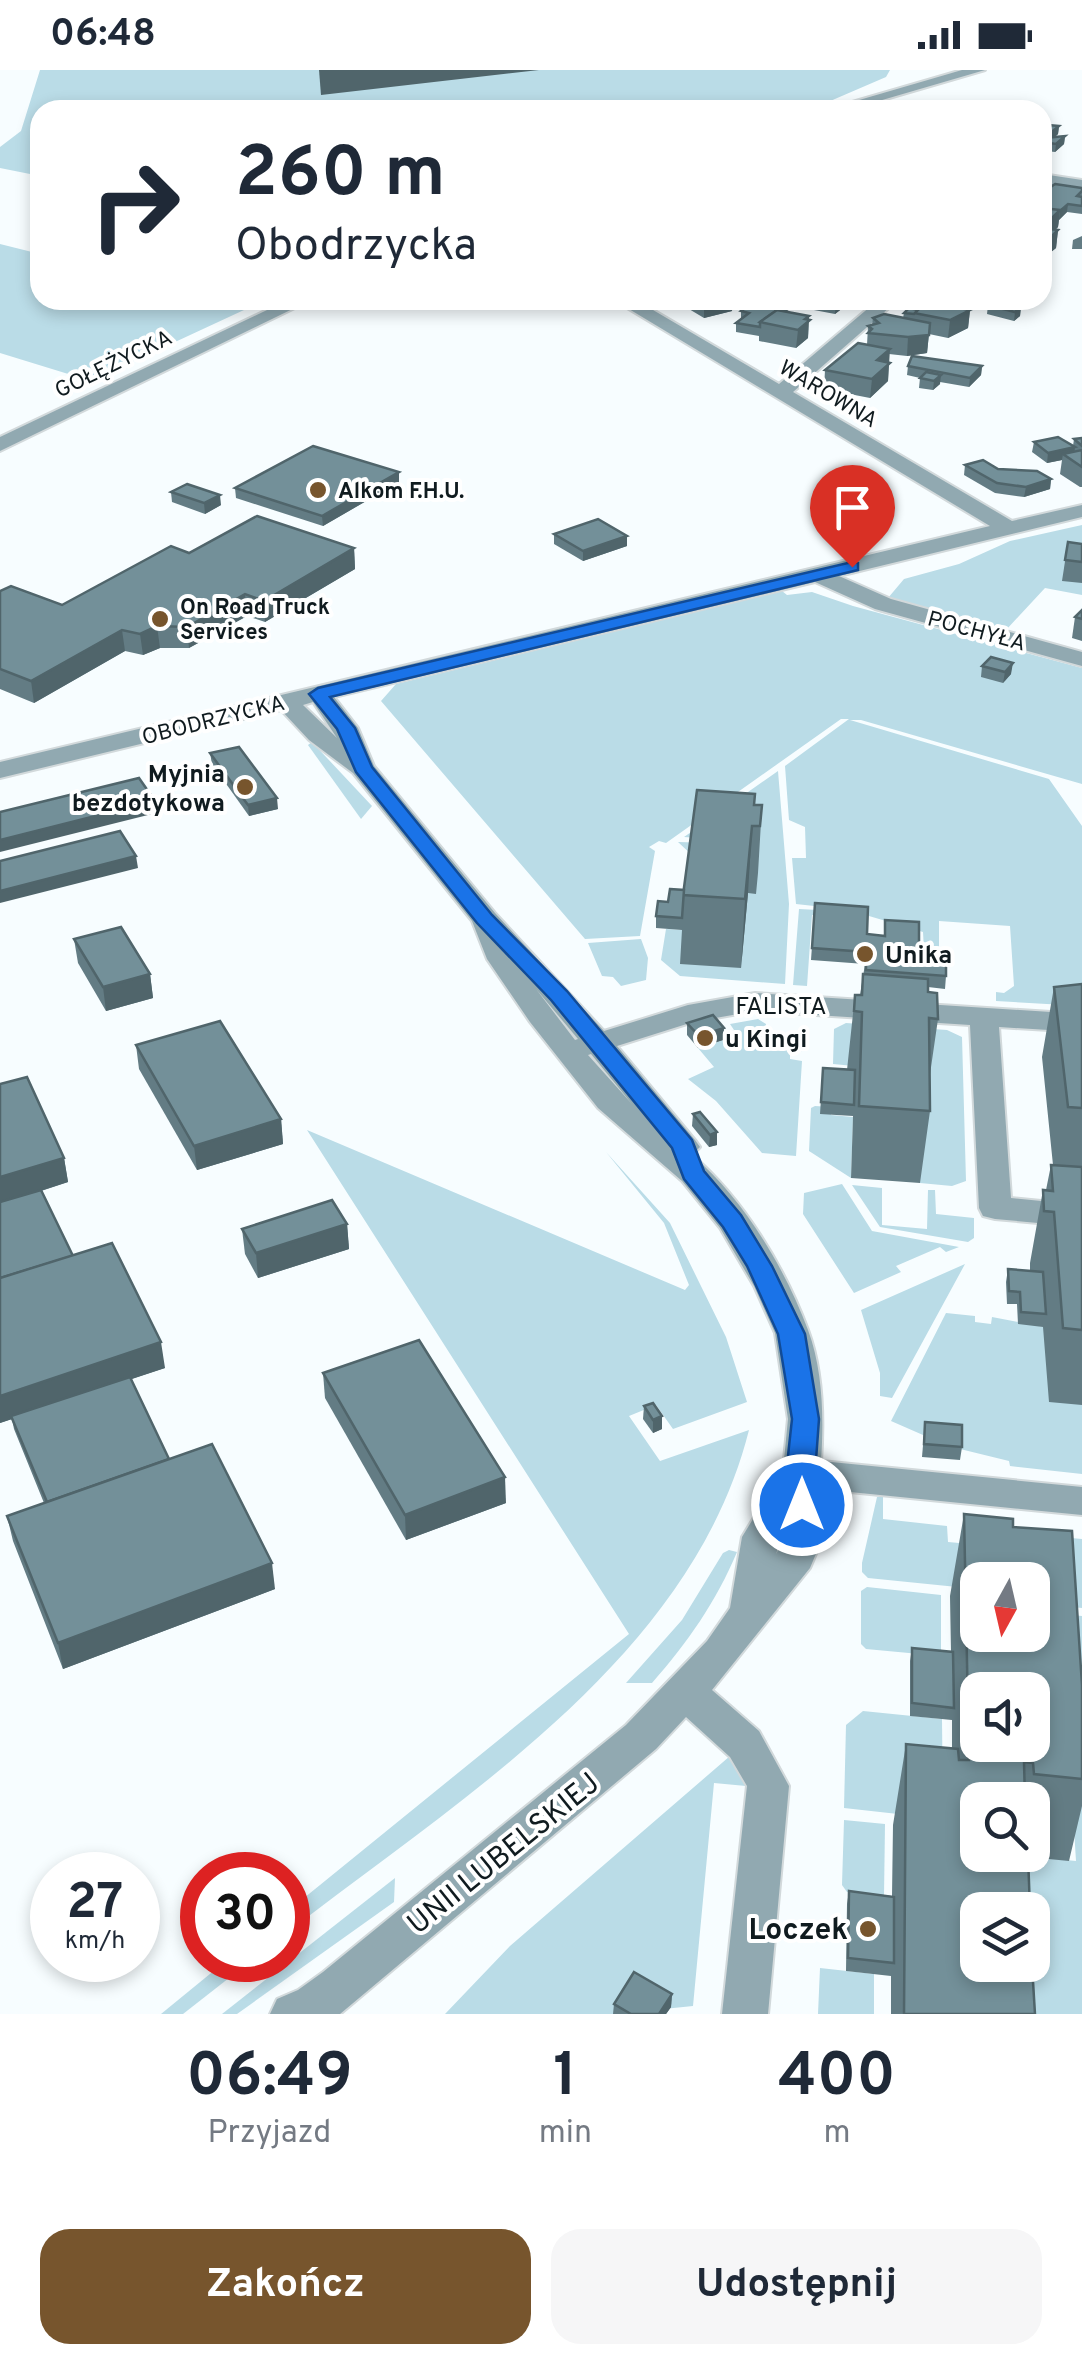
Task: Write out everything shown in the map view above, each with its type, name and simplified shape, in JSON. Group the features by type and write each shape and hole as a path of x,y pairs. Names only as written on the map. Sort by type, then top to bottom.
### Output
{"street":[{"path":"868,100 978,70"},
{"path":"1052,181 1082,186"},
{"name":"GOŁĘŻYCKA","path":"0,445 281,310"},
{"name":"WAROWNA","path":"640,310 1010,529"},
{"path":"780,392 878,310"},
{"name":"OBODRZYCKA","path":"0,770 1082,512"},
{"name":"POCHYŁA","path":"818,575 883,604 1082,658"},
{"name":"UNII LUBELSKIEJ","path":"318,694 346,728 362,768"},
{"name":"UNII LUBELSKIEJ","path":"287,702 318,735 362,768 485,919 559,996 591,1045 684,1146 693,1174"},
{"name":"UNII LUBELSKIEJ","path":"306,2011 592,1780 686,1693 796,1557 804,1536 800,1474 806,1419 792,1334 771,1286 732,1221 693,1174 609,1100 568,1052 500,959 485,919"},
{"name":"FALISTA","path":"591,1045 688,1014 756,1002 1082,1023"},
{"path":"984,1016 995,1208 1082,1216"},
{"path":"800,1474 1082,1502"},
{"path":"686,1693 736,1733 758,1758 768,1786 745,2014"}],"shaded area":[{"path":"40,70 890,70 886,77 833,100 31,100"},
{"path":"30,102 30,174 0,168 0,147 21,131"},
{"path":"0,244 30,252 30,310 244,310 91,381 0,353"},
{"path":"1082,525 1082,595 1045,588 1006,630 888,598 904,579 959,564 1010,541"},
{"path":"782,591 787,595 812,592 1082,668 1082,784 850,720 1049,779 1082,826 1082,1006 996,1001 996,992 1004,993 1014,986 1010,926 939,921 939,951 924,950 923,932 869,916 868,912 796,904 792,858 806,858 805,827 789,820 785,766 849,719 841,719 666,843 659,841 649,847 655,851 640,936 585,939 381,701 396,684"},
{"path":"312,742 372,806 361,819 308,745"},
{"path":"778,771 789,904 785,984 680,976 661,960 666,929 685,930 748,893 756,893 694,857 678,842 714,843 714,839 684,837"},
{"path":"799,909 837,911 837,916 812,915 807,986 793,985"},
{"path":"641,939 648,958 646,980 621,986 613,977 602,976 588,943"},
{"path":"758,1019 766,1024 764,1048 802,1051 790,1053 790,1059 802,1061 796,1156 762,1153 716,1101 688,1079 714,1067 698,1048 723,1040 719,1035 734,1030 730,1024"},
{"path":"846,1023 947,1030 962,1037 966,1181 952,1186 920,1183 854,1066 833,1064 834,1029"},
{"path":"831,1107 831,1115 853,1117 851,1178 809,1151 811,1108"},
{"path":"307,1130 685,1290 689,1285 664,1223 606,1152 670,1223 726,1337 747,1402 673,1429 656,1405 629,1416 660,1461 749,1430 720,1511 677,1585 624,1653 495,1774 310,1915 310,1893 629,1634"},
{"path":"842,1184 872,1231 959,1247 946,1252 940,1247 896,1266 901,1272 854,1293 803,1214 804,1193"},
{"path":"852,1185 882,1188 882,1225 927,1229 928,1190 935,1190 936,1214 974,1218 974,1238 968,1242 880,1227"},
{"path":"965,1264 892,1398 880,1396 880,1373 861,1310"},
{"path":"946,1313 975,1316 975,1322 991,1324 992,1317 1044,1327 1082,1405 1082,1474 1010,1466 1009,1461 960,1449 959,1438 923,1435 891,1421"},
{"path":"877,1497 883,1497 883,1519 947,1526 948,1542 993,1546 993,1531 1082,1539 1082,1608 1050,1605 1050,1562 960,1562 960,1587 868,1578 862,1572"},
{"path":"737,1552 729,1570 678,1652 652,1683 626,1683 682,1620 723,1553"},
{"path":"867,1587 941,1595 941,1656 866,1649 861,1644 861,1591"},
{"path":"1061,1614 1082,1616 1082,2014 1022,2014 1021,1982 1050,1982 1050,1892 1017,1892 1017,1872 1050,1872 1050,1858 1076,1861"},
{"path":"863,1711 942,1719 943,1819 844,1808 846,1725"},
{"path":"730,1756 746,1777 746,1786 714,1783 693,2006 615,2014 445,2014 510,1946"},
{"path":"844,1820 885,1824 884,1896 847,1892 842,1885"},
{"path":"395,1878 394,1902 310,1962 310,1945"},
{"path":"820,1968 874,1974 874,2014 818,2014"},
{"path":"200,1982 224,1982 183,2014 161,2014"},
{"path":"263,1982 282,1982 237,2014 222,2014"}],"building":[{"path":"1052,186 1082,188 1077,196 1082,197 1082,206 1068,204 1060,211 1052,210"},
{"path":"777,310 760,322 760,327 736,323 749,313 741,311"},
{"path":"777,310 809,316 805,319 810,320 798,330 760,322"},
{"path":"917,310 970,310 950,320 914,313"},
{"path":"884,314 930,323 929,335 868,333 872,329 868,326 879,323 873,318"},
{"path":"858,343 890,349 877,360 890,363 872,379 825,370"},
{"path":"912,356 982,366 970,378 908,366"},
{"path":"926,372 941,375 934,381 920,378"},
{"path":"1058,437 1075,447 1048,453 1034,442"},
{"name":"Alkom F.H.U.","path":"313,446 399,472 322,516 235,488"},
{"path":"1082,450 1082,467 1063,454"},
{"path":"983,460 998,469 1037,471 1051,479 1026,487 997,483 965,465"},
{"path":"187,484 220,495 204,503 171,492"},
{"name":"On Road Truck Services","path":"257,516 354,548 264,601 245,594 187,627 157,626 140,634 122,630 31,681 0,669 0,591 11,586 62,605 171,546 189,553"},
{"path":"598,519 627,536 583,551 554,534"},
{"path":"1068,542 1082,544 1082,562 1065,560"},
{"path":"991,657 1013,663 1005,672 982,666"},
{"name":"Myjnia bezdotykowa","path":"239,747 277,798 248,805 210,753"},
{"path":"139,778 155,801 0,840 0,812"},
{"path":"697,790 755,794 754,805 762,805 760,826 752,826 745,899 683,895"},
{"path":"120,831 136,856 0,891 0,861"},
{"path":"670,889 684,890 682,918 656,916 658,901 668,902"},
{"name":"Unika","path":"815,903 868,907 867,934 885,936 885,920 919,922 919,962 946,964 946,976 866,970 866,952 812,948"},
{"path":"121,927 150,974 103,987 74,939"},
{"path":"863,974 928,979 928,992 937,993 938,1019 929,1018 930,1111 859,1106 862,1012 854,1011 855,995 862,995"},
{"path":"1082,984 1082,1108 1068,1107 1054,987"},
{"path":"713,1015 724,1028 699,1036 687,1023"},
{"path":"220,1021 281,1119 194,1146 136,1045"},
{"path":"823,1068 855,1070 854,1105 821,1102"},
{"path":"27,1077 64,1158 0,1177 0,1084"},
{"path":"700,1112 717,1132 710,1135 693,1114"},
{"path":"1051,1165 1082,1167 1082,1330 1063,1328 1054,1212 1044,1211 1043,1190 1053,1191"},
{"path":"41,1190 73,1256 0,1278 0,1202"},
{"path":"332,1200 347,1224 256,1253 242,1229"},
{"path":"112,1243 161,1342 0,1396 0,1278"},
{"path":"1008,1269 1043,1272 1046,1314 1021,1312 1020,1292 1009,1291"},
{"path":"419,1340 505,1477 405,1515 323,1373"},
{"path":"130,1377 169,1459 47,1502 11,1416"},
{"path":"653,1403 662,1416 653,1420 644,1406"},
{"path":"925,1422 962,1425 962,1447 924,1444"},
{"path":"212,1444 272,1563 58,1643 7,1516"},
{"path":"964,1514 1013,1519 1013,1527 1072,1531 1082,1685 1082,1779 1034,1774 1033,1763 1024,1762 1050,1762 1050,1672 967,1672 967,1652 1050,1652 1050,1562 965,1562"},
{"path":"912,1648 953,1652 954,1708 912,1703"},
{"path":"906,1744 958,1749 959,1760 1024,1762 1025,1782 960,1782 960,1872 1029,1872 1029,1892 960,1892 960,1982 1033,1982 1035,2014 904,2014"},
{"path":"849,1891 894,1897 894,1963 848,1958"},
{"path":"634,1972 672,1994 659,2014 631,2014 614,2004"}],"place":[{"name":"Alkom F.H.U.","path":"318,490"},
{"name":"On Road Truck Services","path":"160,619"},
{"name":"Myjnia bezdotykowa","path":"245,787"},
{"name":"Unika","path":"865,954"},
{"name":"u Kingi","path":"705,1038"},
{"name":"Loczek","path":"868,1929"}],"route":[{"path":"802,1505 800,1474 806,1419 792,1334 771,1286 732,1221 693,1174 684,1146 559,996 485,919 362,768 346,728 318,694 852,567"}]}
